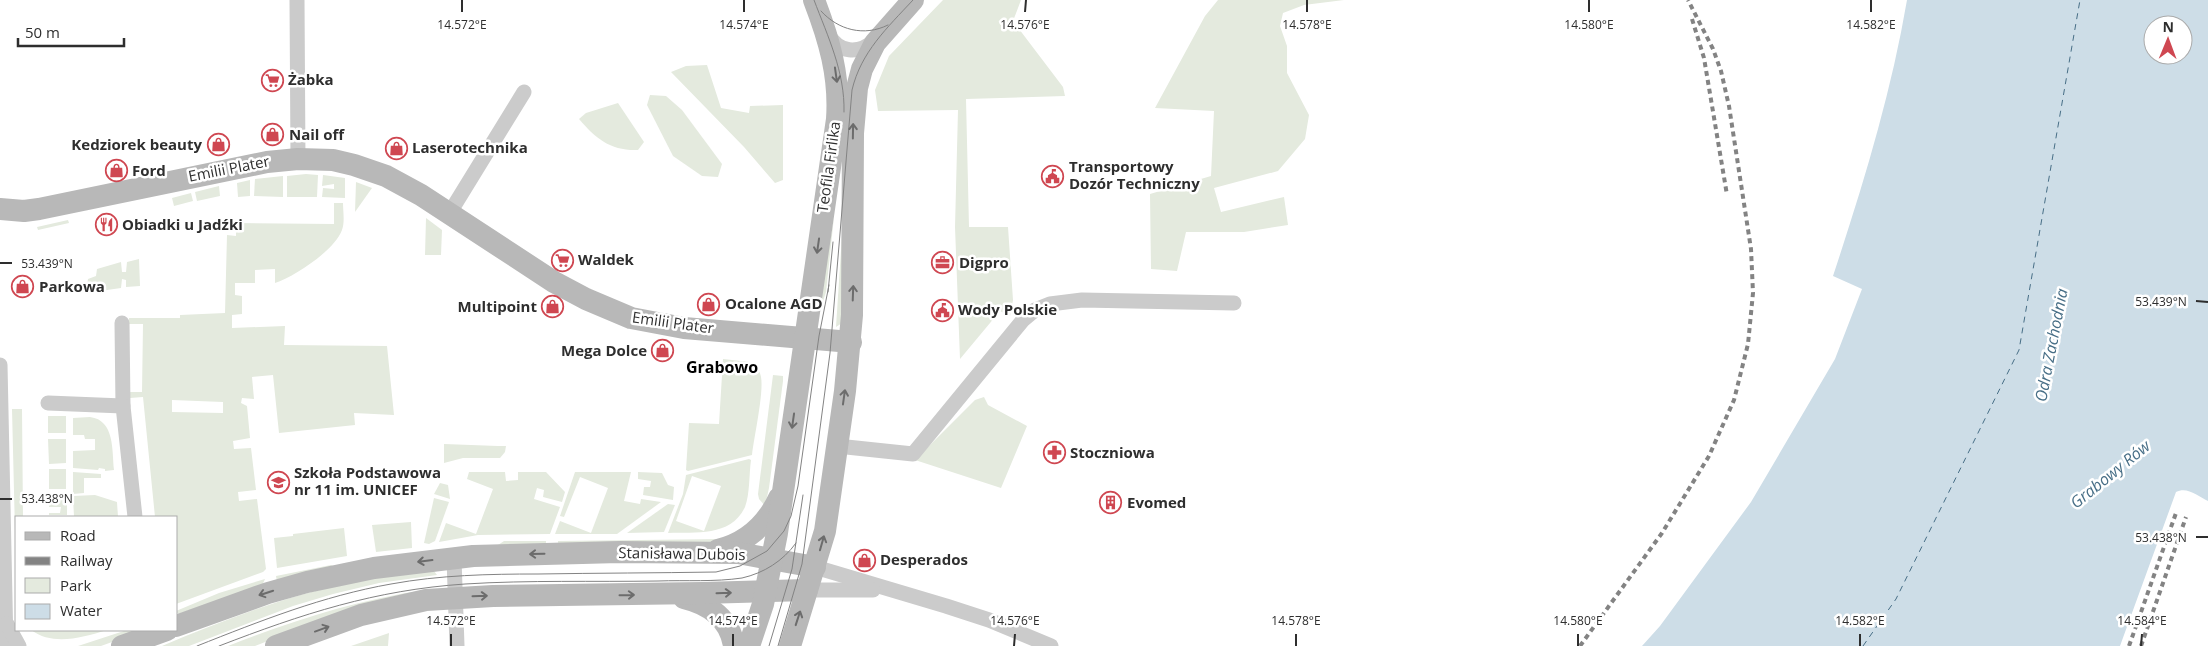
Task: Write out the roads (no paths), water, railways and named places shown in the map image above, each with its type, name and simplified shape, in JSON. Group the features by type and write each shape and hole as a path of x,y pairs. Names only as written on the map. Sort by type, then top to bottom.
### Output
{"street":[{"path":"297,0 298,159"},
{"name":"Teofila Firlika","path":"749,646 766,592 773,558 837,110 836,72 825,28 814,0"},
{"name":"Teofila Firlika","path":"790,646 825,531 850,342 853,277 854,104 862,69 870,51 884,30 913,0"},
{"path":"825,28 834,42 841,48 849,51 866,47 884,30"},
{"path":"449,214 524,92"},
{"name":"Emilii Plater","path":"0,209 24,211 39,209 267,162 298,159 333,160 374,171 410,188 554,282 620,315 667,326 805,337"},
{"path":"837,446 913,454 1023,320 1036,310 1050,304 1082,300 1234,303"},
{"path":"122,323 123,406 135,516"},
{"path":"805,337 850,342"},
{"path":"0,365 6,646"},
{"path":"48,403 123,406"},
{"name":"Teofila Firlika","path":"703,552 728,547 752,533 765,522 784,486"},
{"name":"Stanisława Dubois","path":"178,625 268,592 374,568 501,554 703,552 738,553 815,567 989,620 1051,646"},
{"path":"454,558 457,646"},
{"name":"Stanisława Dubois","path":"276,646 385,608 426,600 808,590 870,590 904,594"},
{"path":"658,594 686,598 711,609 727,626 734,646"},
{"path":"4,612 10,632 20,646"},
{"path":"122,646 164,631"}],"water":[{"path":"1907,0 2208,0 2208,501 2188,491 2180,490 2176,492 2120,646 1642,646 1660,626 1751,502 1835,359 1862,289 1833,276 1855,208 1893,70"}],"tram line":[{"path":"814,0 839,69 844,97 844,112"},
{"path":"778,646 802,564 830,353 852,90 856,76 868,52 913,0"},
{"path":"821,11 835,23 852,30 870,31 888,25"},
{"path":"828,292 833,242"},
{"path":"197,646 316,602 391,584 446,577 483,575 716,572 740,566 767,551 784,531 791,516 798,486 819,336 829,285"},
{"path":"769,646 792,569 803,495"},
{"path":"219,646 339,605 432,587 513,582 742,578 758,573 779,561 796,543"}],"railway":[{"path":"1580,646 1662,533 1709,456 1734,400 1748,344 1753,293 1751,249 1729,106 1721,71 1713,49 1688,0"},
{"path":"1692,19 1704,58 1727,195"},
{"path":"2129,646 2176,513"},
{"path":"2141,646 2186,517"}],"place":[{"name":"Żabka","path":"272,80"},
{"name":"Nail off","path":"273,135"},
{"name":"Kedziorek beauty","path":"218,145"},
{"name":"Laserotechnika","path":"396,148"},
{"name":"Ford","path":"116,171"},
{"name":"Transportowy Dozór Techniczny","path":"1053,176"},
{"name":"Obiadki u Jadźki","path":"106,225"},
{"name":"Waldek","path":"562,260"},
{"name":"Digpro","path":"943,263"},
{"name":"Parkowa","path":"23,287"},
{"name":"Ocalone AGD","path":"709,304"},
{"name":"Multipoint","path":"553,307"},
{"name":"Wody Polskie","path":"942,310"},
{"name":"Mega Dolce","path":"663,351"},
{"name":"Stoczniowa","path":"1054,453"},
{"name":"Szkoła Podstawowa nr 11 im. UNICEF","path":"278,482"},
{"name":"Evomed","path":"1111,503"},
{"name":"Desperados","path":"864,560"}],"district":[{"name":"Grabowo","path":"722,367"}],"water label":[{"name":"Odra Zachodnia","path":"2051,345"},
{"name":"Grabowy Rów","path":"2110,474"}]}
